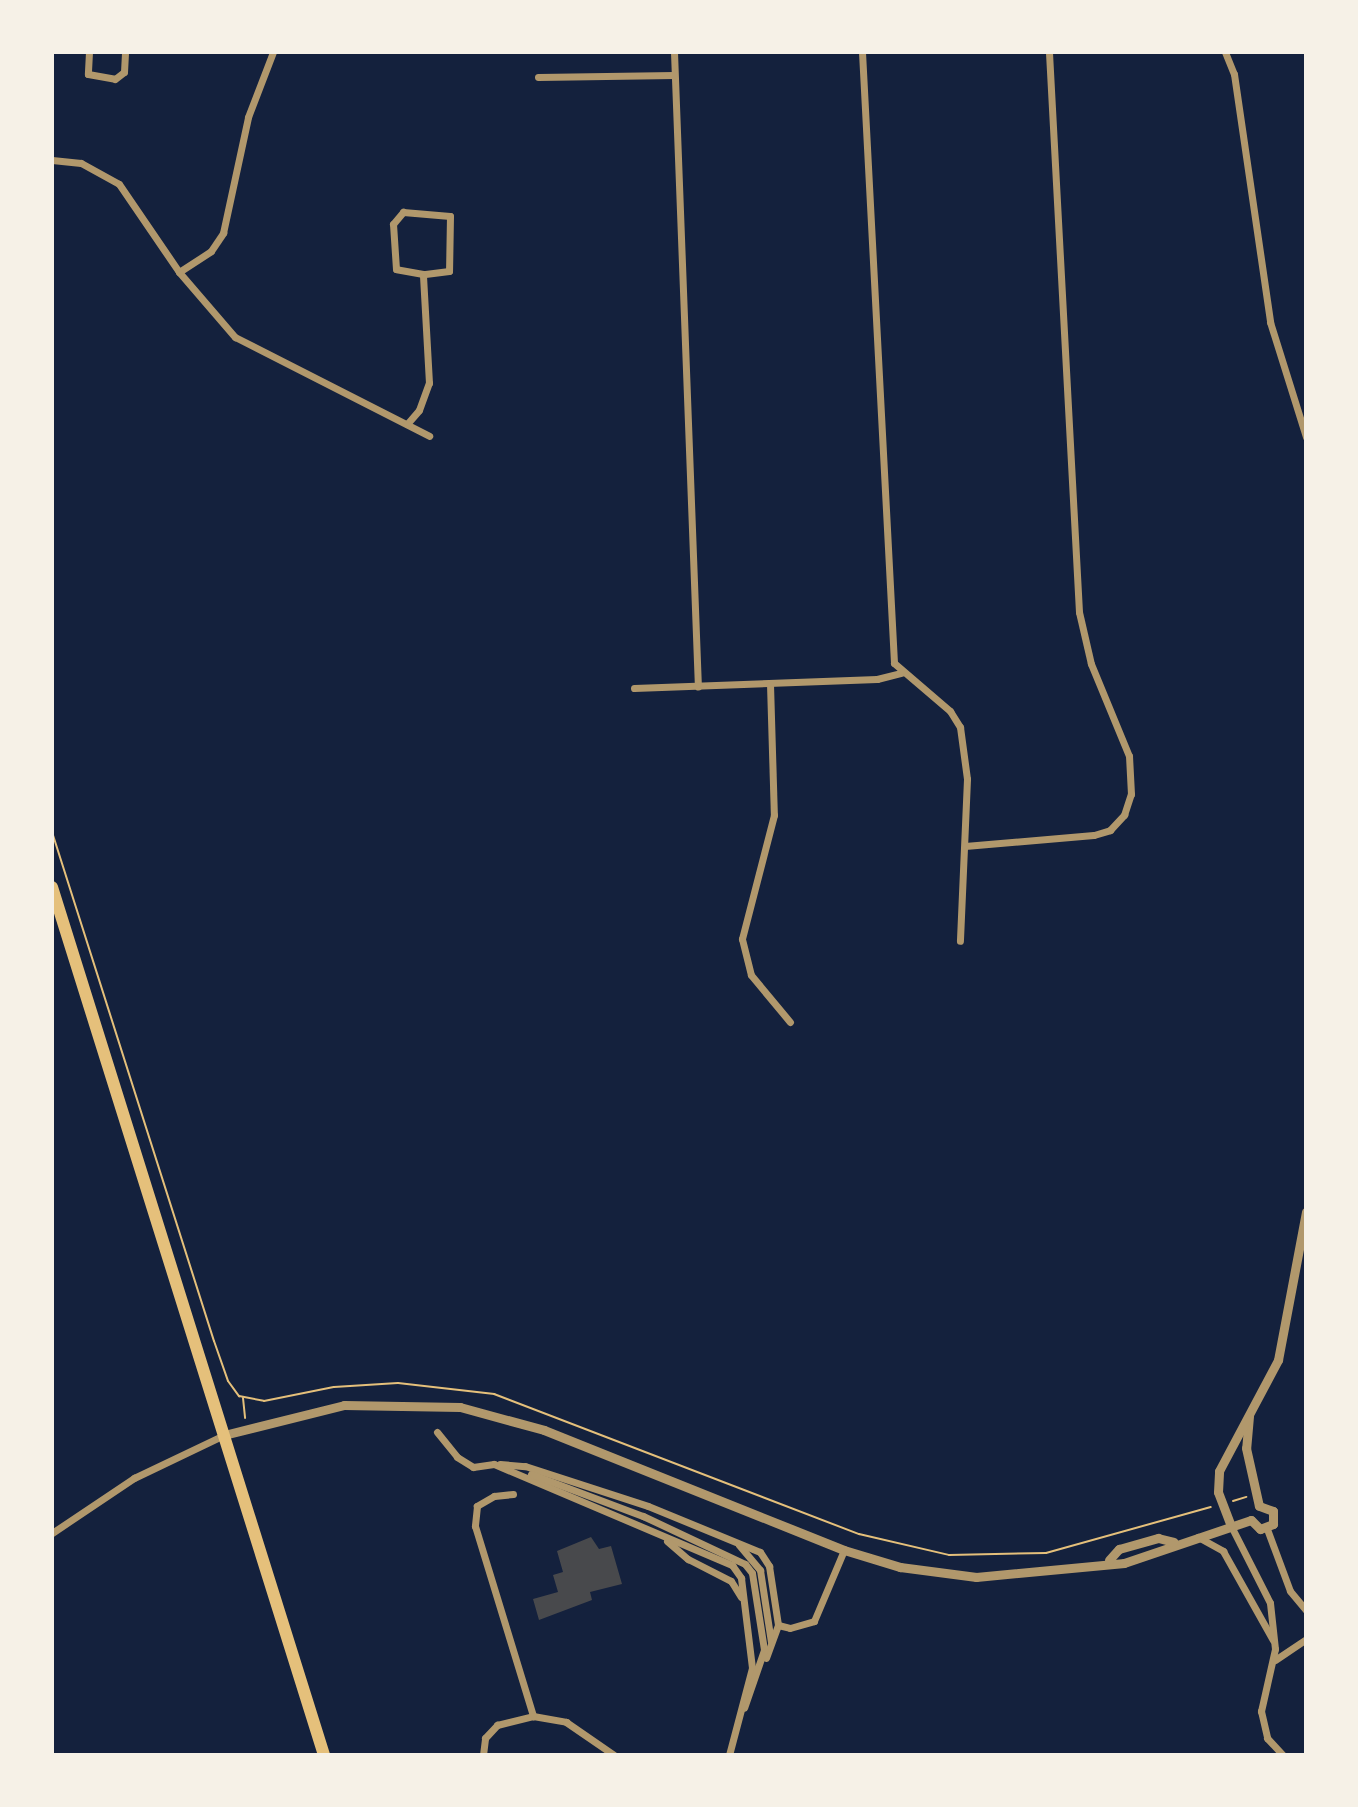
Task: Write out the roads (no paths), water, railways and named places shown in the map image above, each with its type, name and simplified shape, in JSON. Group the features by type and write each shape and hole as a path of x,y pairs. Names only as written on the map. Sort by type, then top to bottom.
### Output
{"highway":[{"path":"52,887 324,1755"}],"street":[{"path":"89,52 88,74 115,79 124,72 125,52"},
{"path":"179,272 211,251 223,233 248,117 273,52"},
{"path":"674,52 698,687"},
{"path":"862,52 893,650 901,673 950,711 960,727 967,779 960,941"},
{"path":"965,846 1094,835 1110,830 1124,815 1131,794 1129,756 1091,664 1079,612 1049,52"},
{"path":"1225,52 1234,74 1270,322 1306,437"},
{"path":"538,77 674,75"},
{"path":"52,160 81,163 119,184 179,272 242,341 429,436"},
{"path":"403,212 452,219 453,265 449,271 423,274 400,271 393,262 393,224 403,212"},
{"path":"407,424 419,410 429,383 423,274"},
{"path":"634,688 770,684 901,673"},
{"path":"770,684 774,815 742,939 751,975 790,1022"},
{"path":"1283,1755 1267,1738 1261,1711 1273,1663 1270,1603 1231,1526 1218,1492 1219,1471 1278,1360 1306,1212"},
{"path":"52,1533 134,1478 224,1435 331,1407 388,1402 488,1413 558,1435 844,1550 900,1567 976,1577 1051,1573 1109,1560 1124,1563 1162,1553 1174,1542 1251,1520 1259,1506 1246,1448 1249,1416"},
{"path":"437,1432 463,1462 480,1468 494,1464 525,1466 723,1535 764,1555 778,1625 736,1725"},
{"path":"494,1464 732,1565 741,1578 752,1668 729,1755"},
{"path":"494,1464 634,1512 745,1564 753,1578 761,1668"},
{"path":"513,1494 494,1496 477,1506 475,1526 533,1716"},
{"path":"1259,1506 1275,1515 1267,1529"},
{"path":"1251,1520 1257,1528 1267,1529"},
{"path":"644,1528 731,1581 746,1616"},
{"path":"1267,1529 1290,1591 1306,1610"},
{"path":"723,1535 755,1558 760,1570 770,1648"},
{"path":"1196,1536 1223,1551 1273,1640"},
{"path":"1109,1560 1119,1549 1158,1538 1174,1542"},
{"path":"778,1625 790,1628 814,1621 844,1550"},
{"path":"1273,1663 1293,1644 1306,1639"},
{"path":"483,1755 485,1738 497,1725 533,1716 566,1722 614,1755"}]}
